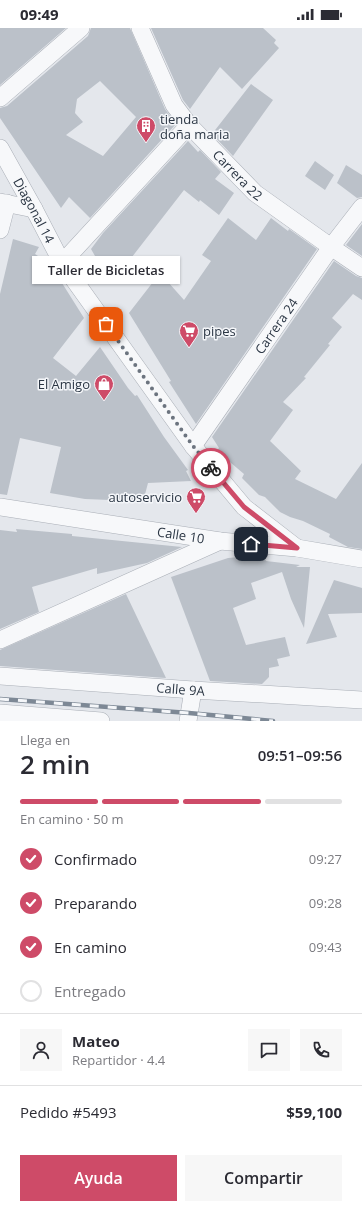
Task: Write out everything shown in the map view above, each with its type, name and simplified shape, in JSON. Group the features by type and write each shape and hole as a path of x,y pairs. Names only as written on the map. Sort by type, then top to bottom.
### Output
{"street":[{"path":"0,98 81,28"},
{"name":"Carrera 22","path":"140,28 174,105 189,125 255,193 330,248 362,268"},
{"path":"62,262 189,125"},
{"name":"Diagonal 14","path":"0,148 62,262 193,446 244,507 297,548"},
{"path":"0,230 3,202 34,209"},
{"name":"Carrera 24","path":"193,446 330,248 362,207"},
{"name":"Calle 10","path":"0,507 220,541 297,548 362,559"},
{"path":"0,640 220,541"},
{"name":"Calle 9A","path":"0,676 193,690 362,700"},
{"path":"188,721 193,690"},
{"path":"0,713 101,721"}],"building":[{"path":"0,28 66,28 0,85"},
{"path":"91,28 130,28 165,109 176,124 90,218 69,197 61,208 0,118 0,108 7,106 88,36","holes":["100,81 136,117 103,156 66,135 83,122 75,113 77,99"]},
{"path":"151,28 263,28 276,40 274,43 279,48 242,89 220,67 190,109 183,100"},
{"path":"251,84 273,100 233,156 212,134"},
{"path":"188,141 198,152 200,150 221,172 215,179 234,193 219,215 184,190 111,284 91,249 103,233"},
{"path":"315,161 334,175 325,190 305,176"},
{"path":"346,165 362,175 362,197 357,198 337,183"},
{"path":"228,218 256,240 271,218 288,231 289,229 317,249 196,424 169,382 171,381 129,313 160,273 184,300 211,261 202,255"},
{"path":"362,224 362,256 346,245"},
{"path":"13,239 39,247 35,254 47,262 47,270 62,283 84,318 53,358 76,376 100,347 128,388 135,396 137,395 164,437 188,470 186,471 191,481 148,483 143,502 111,499 85,499 50,493 61,447 20,438 7,495 0,494 0,294"},
{"path":"334,261 356,276 362,278 362,300 353,294 332,318 342,327 328,344 330,345 304,377 306,378 283,402 293,410 270,441 301,471 295,479 336,499 362,463 362,549 348,547 329,537 330,534 280,512 265,497 259,495 242,478 244,474 217,451 219,448 212,437"},
{"path":"16,529 182,547 147,563 97,574 97,568 32,587 39,612 0,629 0,530 17,532"},
{"path":"263,555 266,561 300,565 296,567 310,567 304,628 291,599 282,572 251,583 256,599 233,608 246,645 285,637 290,656 277,659 279,666 269,668 269,677 262,684 210,681 171,577 228,558"},
{"path":"334,580 362,588 362,613 328,614 337,637 306,644"},
{"path":"126,594 166,678 0,666 0,650"}],"railway":[{"path":"0,699 189,713 273,721"}],"way so far":[{"path":"106,324 193,446 211,468"}],"place":[{"name":"tienda doña maria","path":"146,143"},
{"name":"Taller de Bicicletas","path":"106,324"},
{"name":"pipes","path":"189,348"},
{"name":"El Amigo","path":"104,401"},
{"name":"autoservicio","path":"196,514"}],"route":[{"path":"211,468 244,507 297,548 251,544"}]}
